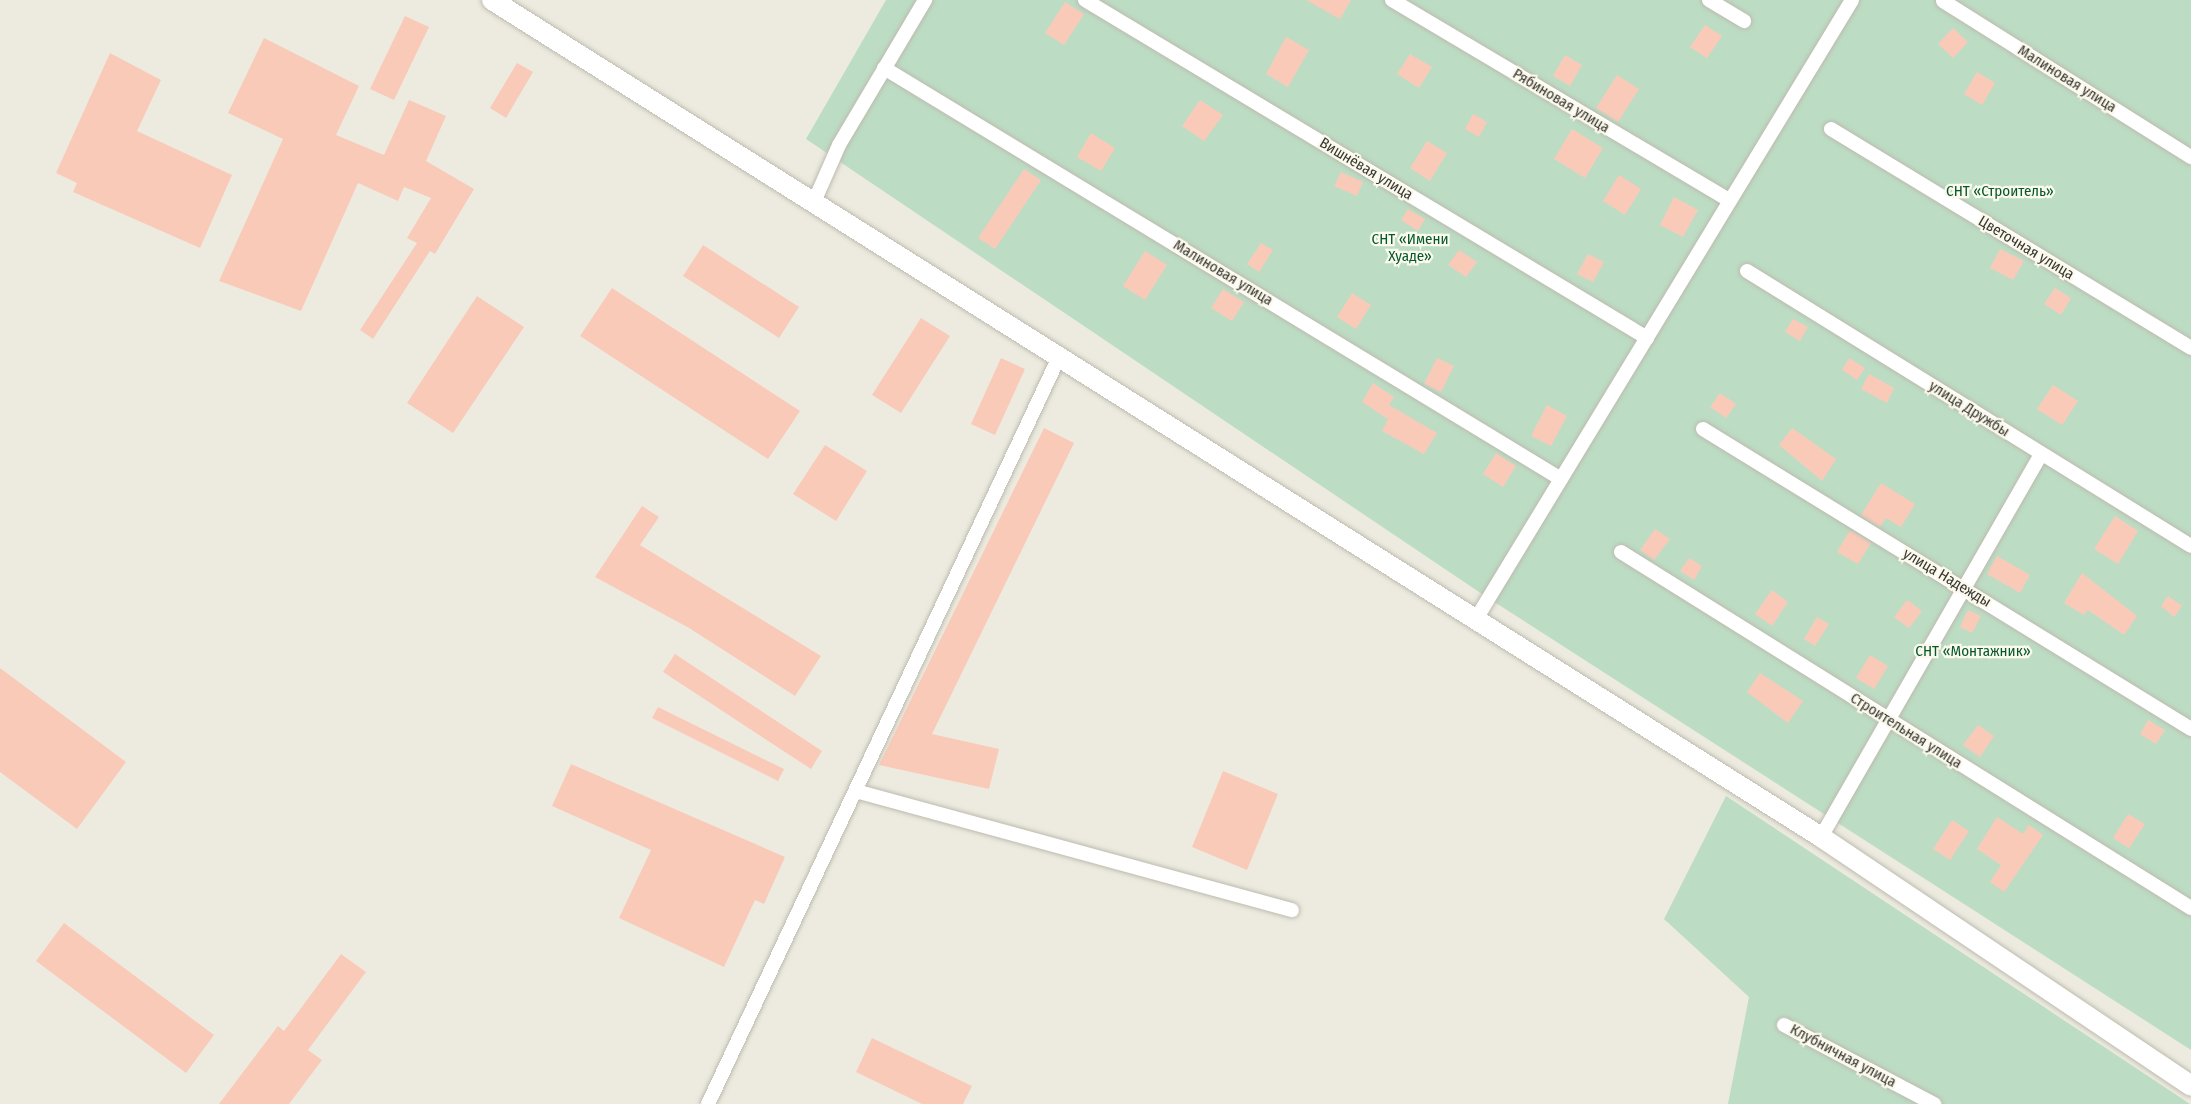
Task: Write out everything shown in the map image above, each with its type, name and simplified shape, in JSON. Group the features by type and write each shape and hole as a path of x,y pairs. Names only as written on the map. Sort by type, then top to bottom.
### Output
{"street":[{"path":"492,0 1821,837 2189,1082"},
{"path":"814,202 884,68 925,0"},
{"name":"Вишнёвая улица","path":"1085,0 1647,338"},
{"name":"Рябиновая улица","path":"1392,0 1730,201"},
{"path":"1709,0 1744,21"},
{"path":"1476,619 1852,0"},
{"name":"Малиновая улица","path":"1943,1 2191,157"},
{"name":"Малиновая улица","path":"884,68 1561,479"},
{"name":"Цветочная улица","path":"1831,129 2191,348"},
{"name":"улица Дружбы","path":"1747,271 2191,546"},
{"path":"708,1104 1059,357"},
{"name":"улица Надежды","path":"1703,429 2191,729"},
{"path":"1821,837 2041,454"},
{"name":"Строительная улица","path":"1621,552 2191,908"},
{"path":"856,791 1292,910"},
{"name":"Клубничная улица","path":"1784,1025 1934,1104"}],"green space":[{"path":"886,0 2191,0 2191,1050 1485,596 806,139"},
{"path":"1726,796 2190,1104 1728,1104 1749,997 1664,919"}],"building":[{"path":"1306,0 1351,0 1340,19"},
{"path":"1065,2 1084,14 1064,45 1045,33"},
{"path":"405,16 429,27 394,100 370,89"},
{"path":"1705,25 1722,36 1707,58 1690,47"},
{"path":"1953,28 1968,42 1953,58 1938,44"},
{"path":"1286,37 1309,50 1288,87 1266,74"},
{"path":"264,38 359,86 336,135 384,155 409,100 446,116 426,161 474,189 435,254 430,251 373,339 360,330 417,243 407,238 431,198 404,187 398,201 358,183 301,311 219,281 283,139 228,113"},
{"path":"110,53 161,80 137,131 232,175 200,248 73,192 77,183 56,173"},
{"path":"1410,54 1432,67 1419,88 1397,74"},
{"path":"1565,55 1582,65 1570,86 1553,76"},
{"path":"517,63 533,72 506,118 490,108"},
{"path":"1977,72 1995,83 1982,105 1964,94"},
{"path":"1617,75 1639,89 1618,122 1596,108"},
{"path":"1200,100 1223,115 1204,141 1182,126"},
{"path":"1473,114 1487,122 1479,137 1465,129"},
{"path":"1572,129 1603,148 1585,178 1554,159"},
{"path":"1091,133 1115,148 1101,171 1077,157"},
{"path":"1427,141 1447,153 1430,181 1410,168"},
{"path":"1024,169 1041,180 995,249 978,238"},
{"path":"1341,172 1363,182 1357,196 1334,186"},
{"path":"1619,175 1641,189 1625,215 1603,201"},
{"path":"1674,197 1698,210 1683,237 1660,225"},
{"path":"1408,209 1425,219 1418,231 1401,220"},
{"path":"1261,243 1273,250 1259,272 1247,264"},
{"path":"703,245 799,307 779,338 683,276"},
{"path":"2000,249 2024,261 2013,280 1990,268"},
{"path":"1459,250 1477,262 1466,277 1448,265"},
{"path":"1145,251 1167,265 1145,300 1123,286"},
{"path":"1588,254 1604,262 1593,282 1577,274"},
{"path":"612,288 800,411 768,459 580,336"},
{"path":"2055,288 2071,298 2061,315 2044,304"},
{"path":"1223,289 1244,302 1232,321 1211,308"},
{"path":"1352,293 1371,305 1356,329 1337,317"},
{"path":"477,296 524,327 453,433 407,403"},
{"path":"921,318 950,336 901,413 872,395"},
{"path":"1793,319 1808,327 1800,341 1785,332"},
{"path":"1001,358 1025,369 995,435 971,424"},
{"path":"1437,358 1454,366 1441,392 1424,384"},
{"path":"1849,358 1865,368 1857,380 1842,370"},
{"path":"1869,374 1894,388 1887,403 1861,389"},
{"path":"1373,383 1394,397 1389,405 1437,433 1424,454 1382,431 1388,419 1362,402"},
{"path":"2053,385 2078,401 2062,425 2037,409"},
{"path":"1720,393 1736,404 1726,418 1710,407"},
{"path":"1547,405 1567,416 1551,446 1531,436"},
{"path":"1044,428 1074,443 932,734 999,749 989,789 879,765"},
{"path":"1792,428 1836,459 1822,481 1779,445"},
{"path":"825,445 867,471 836,521 793,494"},
{"path":"1496,453 1516,466 1503,487 1483,474"},
{"path":"1881,483 1915,504 1901,527 1886,518 1880,527 1861,515"},
{"path":"642,506 659,517 640,545 821,656 795,696 689,628 595,577"},
{"path":"2115,516 2138,531 2118,564 2094,549"},
{"path":"1655,529 1670,539 1654,560 1640,550"},
{"path":"1850,530 1871,543 1858,564 1837,552"},
{"path":"1997,556 2030,575 2020,593 1987,574"},
{"path":"1689,558 1702,566 1694,580 1680,571"},
{"path":"2082,573 2137,616 2124,635 2088,610 2084,615 2064,603"},
{"path":"1772,590 1788,602 1772,626 1755,614"},
{"path":"2168,596 2182,606 2174,617 2161,606"},
{"path":"1907,600 1922,611 1909,628 1894,617"},
{"path":"1968,610 1981,616 1972,633 1960,627"},
{"path":"1817,617 1829,624 1815,646 1804,639"},
{"path":"675,654 822,751 811,769 663,672"},
{"path":"1870,655 1888,666 1874,689 1856,678"},
{"path":"0,668 126,762 77,829 0,772"},
{"path":"1760,673 1803,701 1788,723 1747,692"},
{"path":"658,707 784,769 778,781 652,718"},
{"path":"2148,720 2165,730 2156,744 2140,734"},
{"path":"1978,725 1994,736 1980,757 1963,745"},
{"path":"571,764 785,857 764,904 755,900 724,967 619,918 651,850 552,806"},
{"path":"1223,771 1278,794 1247,870 1192,847"},
{"path":"2128,814 2145,824 2129,848 2113,838"},
{"path":"1997,817 2023,834 2029,825 2043,835 2004,892 1990,882 2001,865 1977,849"},
{"path":"1952,820 1969,831 1950,860 1933,849"},
{"path":"64,923 214,1035 186,1073 36,961"},
{"path":"341,954 366,972 308,1050 322,1060 289,1104 219,1104 278,1026 284,1031"},
{"path":"872,1038 972,1086 963,1104 922,1104 856,1072"}],"park label":[{"name":"СНТ «Строитель»","path":"2000,192"},
{"name":"СНТ «Имени Хуаде»","path":"1410,248"},
{"name":"СНТ «Монтажник»","path":"1973,652"}]}
